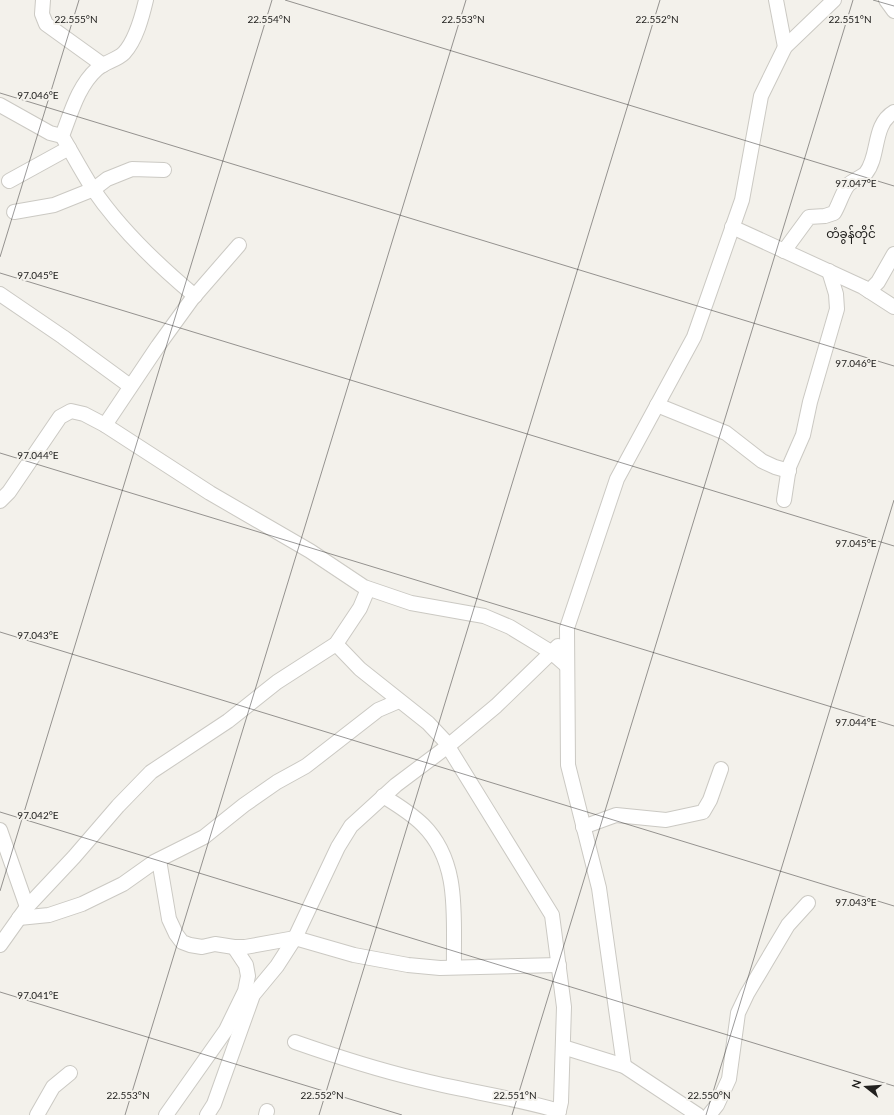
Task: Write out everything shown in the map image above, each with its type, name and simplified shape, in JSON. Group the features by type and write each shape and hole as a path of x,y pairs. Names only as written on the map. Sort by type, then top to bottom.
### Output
{"street":[{"path":"43,0 42,14 46,24 103,65"},
{"path":"62,136 78,95 97,68 123,54 133,38 142,17 146,0"},
{"path":"776,0 785,47"},
{"path":"624,1066 598,888 568,765 566,628 617,479 694,337 742,200 761,96 785,47 834,0"},
{"path":"886,0 894,12"},
{"path":"0,105 50,133 62,136 94,189 121,224 176,280 195,296"},
{"path":"784,251 809,217 824,216 834,213 848,186 866,173 874,155 877,137 888,115 894,112"},
{"path":"9,181 69,148"},
{"path":"14,212 54,205 94,189 107,179 132,169 164,170"},
{"path":"732,227 829,271 869,291 894,308"},
{"path":"105,425 130,386 195,296 239,245"},
{"path":"869,291 878,282 894,254"},
{"path":"784,500 789,471 803,435 810,402 837,309 836,294 829,271"},
{"path":"0,294 63,337 130,386"},
{"path":"657,405 726,434 762,461 774,467 789,471"},
{"path":"0,501 9,492 60,417 71,411 84,414 105,425 210,493 310,551 368,589 411,603 484,616 510,627 551,652 567,666"},
{"path":"0,945 23,913 118,806 151,772 228,721 277,682 336,644 360,608 368,589"},
{"path":"207,1115 214,1104 253,995 277,966 295,938 338,847 351,826 383,796 448,746 496,706 567,638"},
{"path":"295,1042 364,1065 417,1079 526,1101 558,1113 563,1047 564,1007 552,914 448,746 428,723 360,669 336,644"},
{"path":"23,913 49,915 82,904 123,884 159,860 204,837 244,805 277,782 306,766 378,710 399,701"},
{"path":"583,827 616,816 666,820 703,812 710,800 721,769"},
{"path":"383,796 422,824 434,838 450,870 455,906 454,967"},
{"path":"0,830 23,913"},
{"path":"159,860 169,919 176,934 182,942 190,945 202,947 215,944 234,947 295,938 379,961 440,968 559,965"},
{"path":"709,1115 717,1105 729,1079 738,1013 746,994 788,925 808,903"},
{"path":"166,1115 226,1030 245,991 248,976 246,965 234,947"},
{"path":"563,1047 624,1066 695,1114"},
{"path":"37,1115 53,1087 70,1073"}],"district":[{"name":"တံခွန်တိုင်","path":"851,234"}]}
